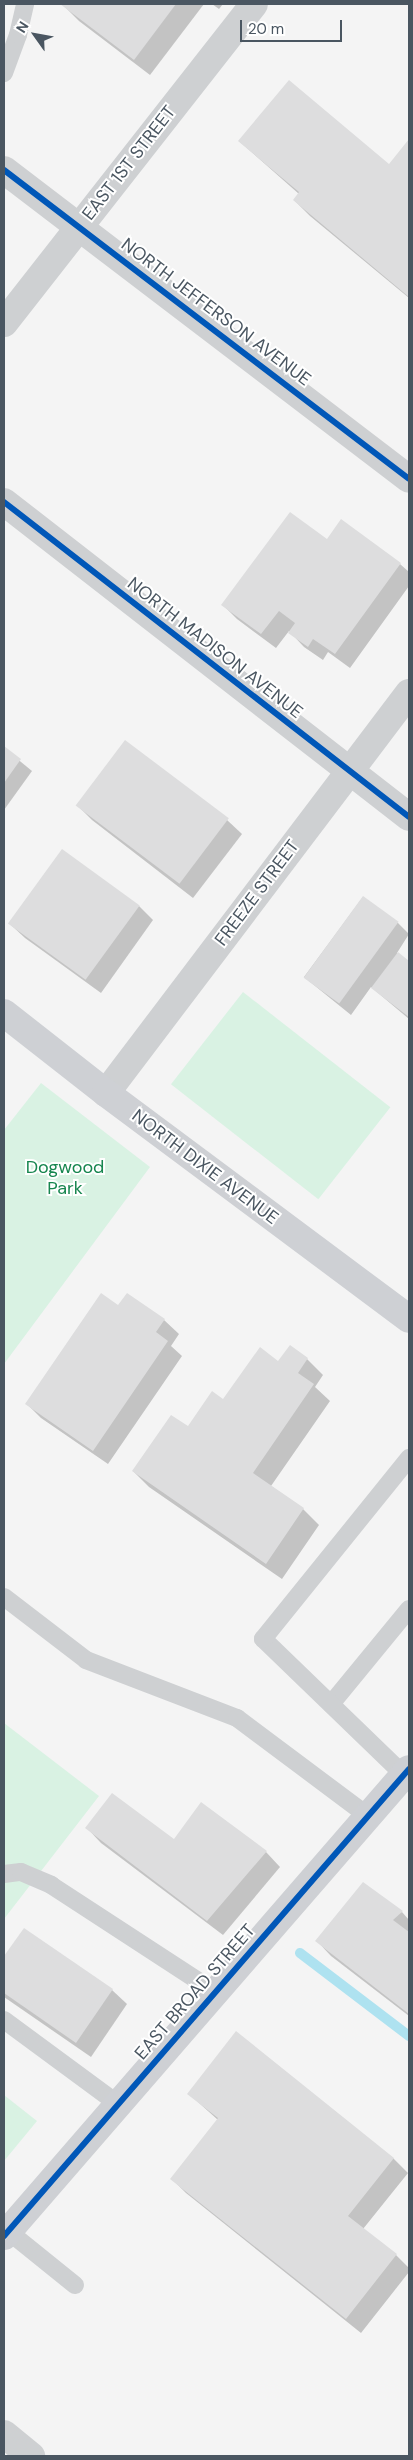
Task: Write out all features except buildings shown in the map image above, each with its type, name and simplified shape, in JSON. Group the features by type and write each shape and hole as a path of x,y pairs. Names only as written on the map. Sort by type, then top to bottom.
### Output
{"street":[{"name":"EAST 1ST STREET","path":"4,323 254,4"},
{"name":"NORTH JEFFERSON AVENUE","path":"4,170 409,479"},
{"name":"NORTH MADISON AVENUE","path":"4,502 409,817"},
{"name":"FREEZE STREET","path":"106,1093 409,693"},
{"name":"NORTH DIXIE AVENUE","path":"4,1013 106,1093 409,1319"},
{"name":"EAST BROAD STREET","path":"6,2234 407,1772"},
{"path":"4,2434 31,2456"}],"lane":[{"path":"4,73 18,36 25,4"},
{"path":"407,1772 331,1704 263,1639 409,1458"},
{"path":"4,1597 86,1660 237,1718 368,1816"},
{"path":"331,1704 409,1609"},
{"path":"4,1874 21,1872 51,1885 215,1992"},
{"path":"4,2020 118,2104"},
{"path":"6,2234 75,2285"}],"green space":[{"path":"243,992 390,1107 318,1199 171,1084"},
{"name":"Dogwood Park","path":"41,1083 150,1167 4,1364 4,1130"},
{"path":"4,1723 99,1796 4,1919"},
{"path":"4,2095 37,2121 4,2161"}],"waterway":[{"path":"300,1953 409,2036"}],"cycle path":[{"path":"4,170 409,479"},
{"path":"4,502 409,817"},
{"path":"4,2236 409,1769"}]}
